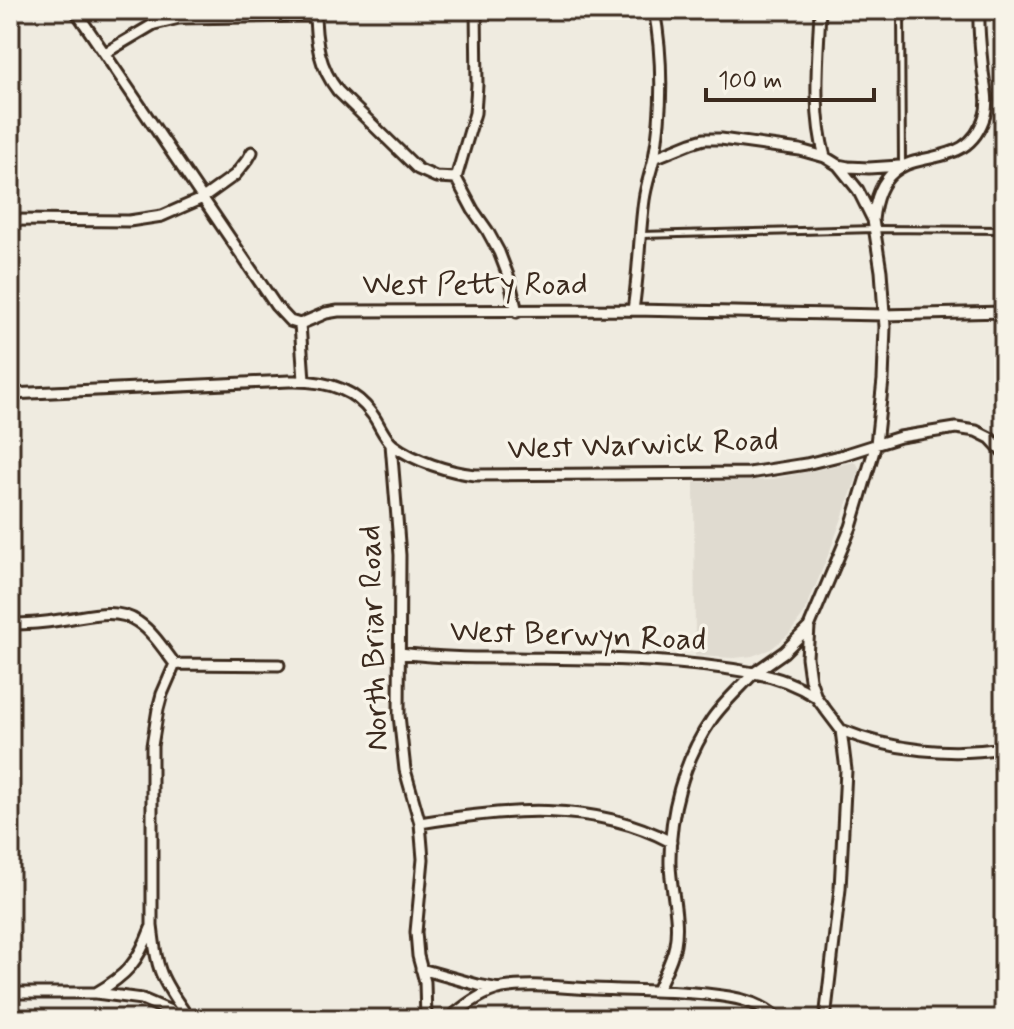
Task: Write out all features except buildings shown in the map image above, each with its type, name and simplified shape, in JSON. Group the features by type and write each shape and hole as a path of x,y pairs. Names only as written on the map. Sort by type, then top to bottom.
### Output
{"street":[{"path":"75,10 276,306 290,321 300,324 304,380"},
{"path":"476,10 475,113 456,178 499,252 517,312"},
{"path":"633,310 639,276 645,191 654,158 659,87 654,10"},
{"path":"820,10 817,93 820,141 825,157"},
{"path":"838,165 869,168 902,165 927,157 953,154 966,147 975,137 986,112 979,10"},
{"path":"105,53 154,24 179,18 315,13 317,45 330,82 418,169 436,177 456,178"},
{"path":"654,158 704,139 770,144 825,157 838,165 858,190 874,225 884,315 883,380 876,444 851,527 809,627 808,668 816,697 841,730 846,770 840,889 825,1019"},
{"path":"10,220 146,220 174,212 203,198 235,175 252,152"},
{"path":"874,225 878,195 902,165"},
{"name":"West Petty Road","path":"300,324 338,311 633,310 884,315 1004,312"},
{"path":"10,394 304,380 335,385 355,396 371,411 391,444"},
{"name":"West Warwick Road","path":"391,444 448,470 501,476 749,473 806,464 918,434 965,428 990,438 1004,453"},
{"name":"North Briar Road","path":"391,444 400,555 399,715 405,770 420,823 423,859 416,932 425,982 426,1019"},
{"path":"10,624 119,614 138,621 175,664"},
{"path":"657,991 676,942 671,842 689,758 721,707 754,673 784,652 809,627"},
{"name":"West Berwyn Road","path":"400,653 440,657 701,664 784,680 816,697"},
{"path":"175,664 279,665"},
{"path":"175,664 162,694 152,746 152,926 160,970 189,1019"},
{"path":"1004,707 1004,959"},
{"path":"841,730 872,742 901,747 936,750 1003,748"},
{"path":"420,823 467,815 532,810 570,812 608,818 671,842"},
{"path":"96,993 114,983 128,969 142,952 152,926"},
{"path":"421,969 499,989 657,991 731,997 769,1010 778,1019"},
{"path":"449,1019 471,1002 499,989"},
{"path":"10,993 96,993 142,999 189,1019"}],"lane":[{"path":"901,10 902,165"},
{"path":"641,235 874,225 1004,230"}],"shaded area":[{"path":"853,462 860,469 831,548 804,614 789,634 771,649 752,656 695,656 694,482 768,480"}]}
